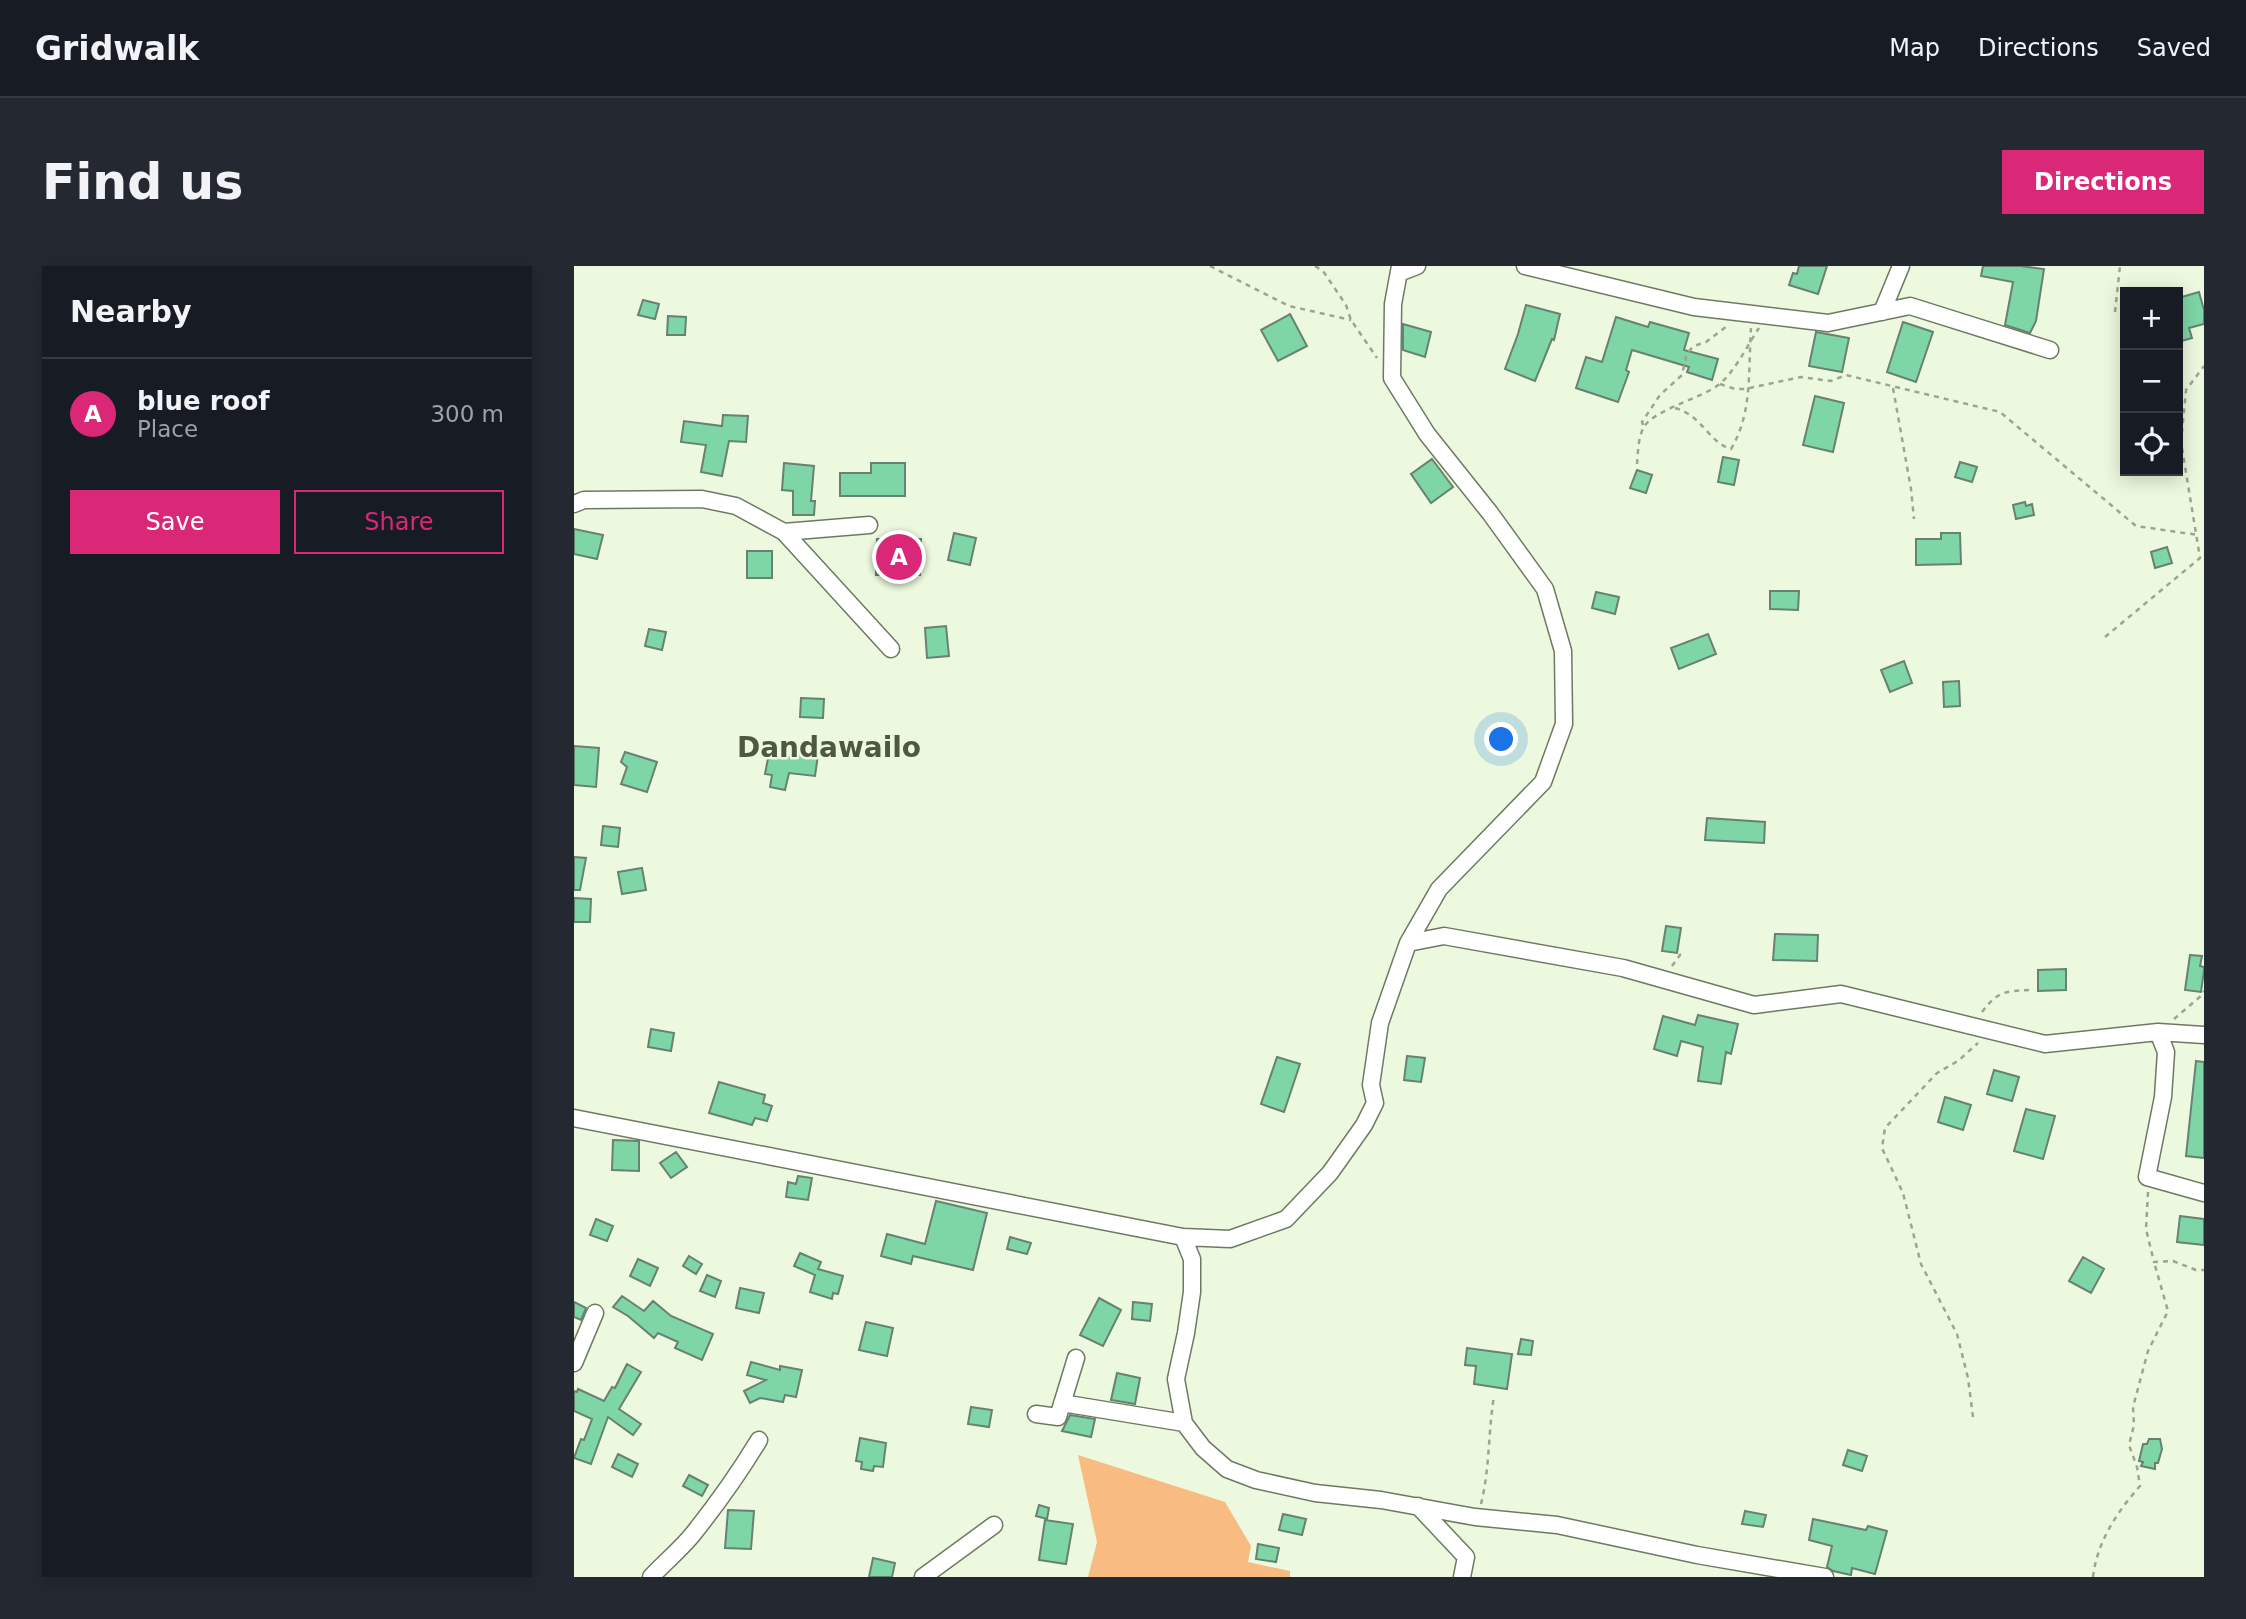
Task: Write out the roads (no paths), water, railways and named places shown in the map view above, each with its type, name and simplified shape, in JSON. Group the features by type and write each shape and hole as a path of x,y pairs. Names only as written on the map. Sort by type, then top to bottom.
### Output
{"street":[{"path":"574,1118 1183,1237 1230,1240 1286,1219 1329,1173 1364,1125 1375,1103 1371,1085 1380,1023 1408,943 1439,888 1543,782 1564,724 1563,651 1545,589 1490,513 1427,434 1391,378 1393,304 1400,270 1417,266"},
{"path":"1525,266 1694,307 1828,323 1910,306 2050,350"},
{"path":"1882,312 1901,266"},
{"path":"574,504 584,500 702,499 736,506 784,532 891,649"},
{"path":"784,532 869,525"},
{"path":"1408,943 1444,936 1623,968 1754,1005 1841,995 2045,1044 2158,1032 2204,1035"},
{"path":"2158,1032 2166,1052 2164,1086 2147,1177 2204,1193"},
{"path":"1183,1237 1192,1259 1192,1292 1176,1379 1184,1423 1203,1448 1227,1469 1256,1480 1315,1493 1418,1506 1477,1517 1557,1525 1697,1555 1825,1577"},
{"path":"574,1363 595,1313"},
{"path":"1036,1414 1058,1417 1076,1358"},
{"path":"1062,1403 1184,1423"},
{"path":"651,1577 691,1536 731,1484 759,1440"},
{"path":"1418,1506 1466,1557 1462,1577"},
{"path":"923,1577 994,1524"}],"place":[{"name":"blue roof","path":"899,557"}],"district":[{"name":"Dandawailo","path":"829,747"}]}
